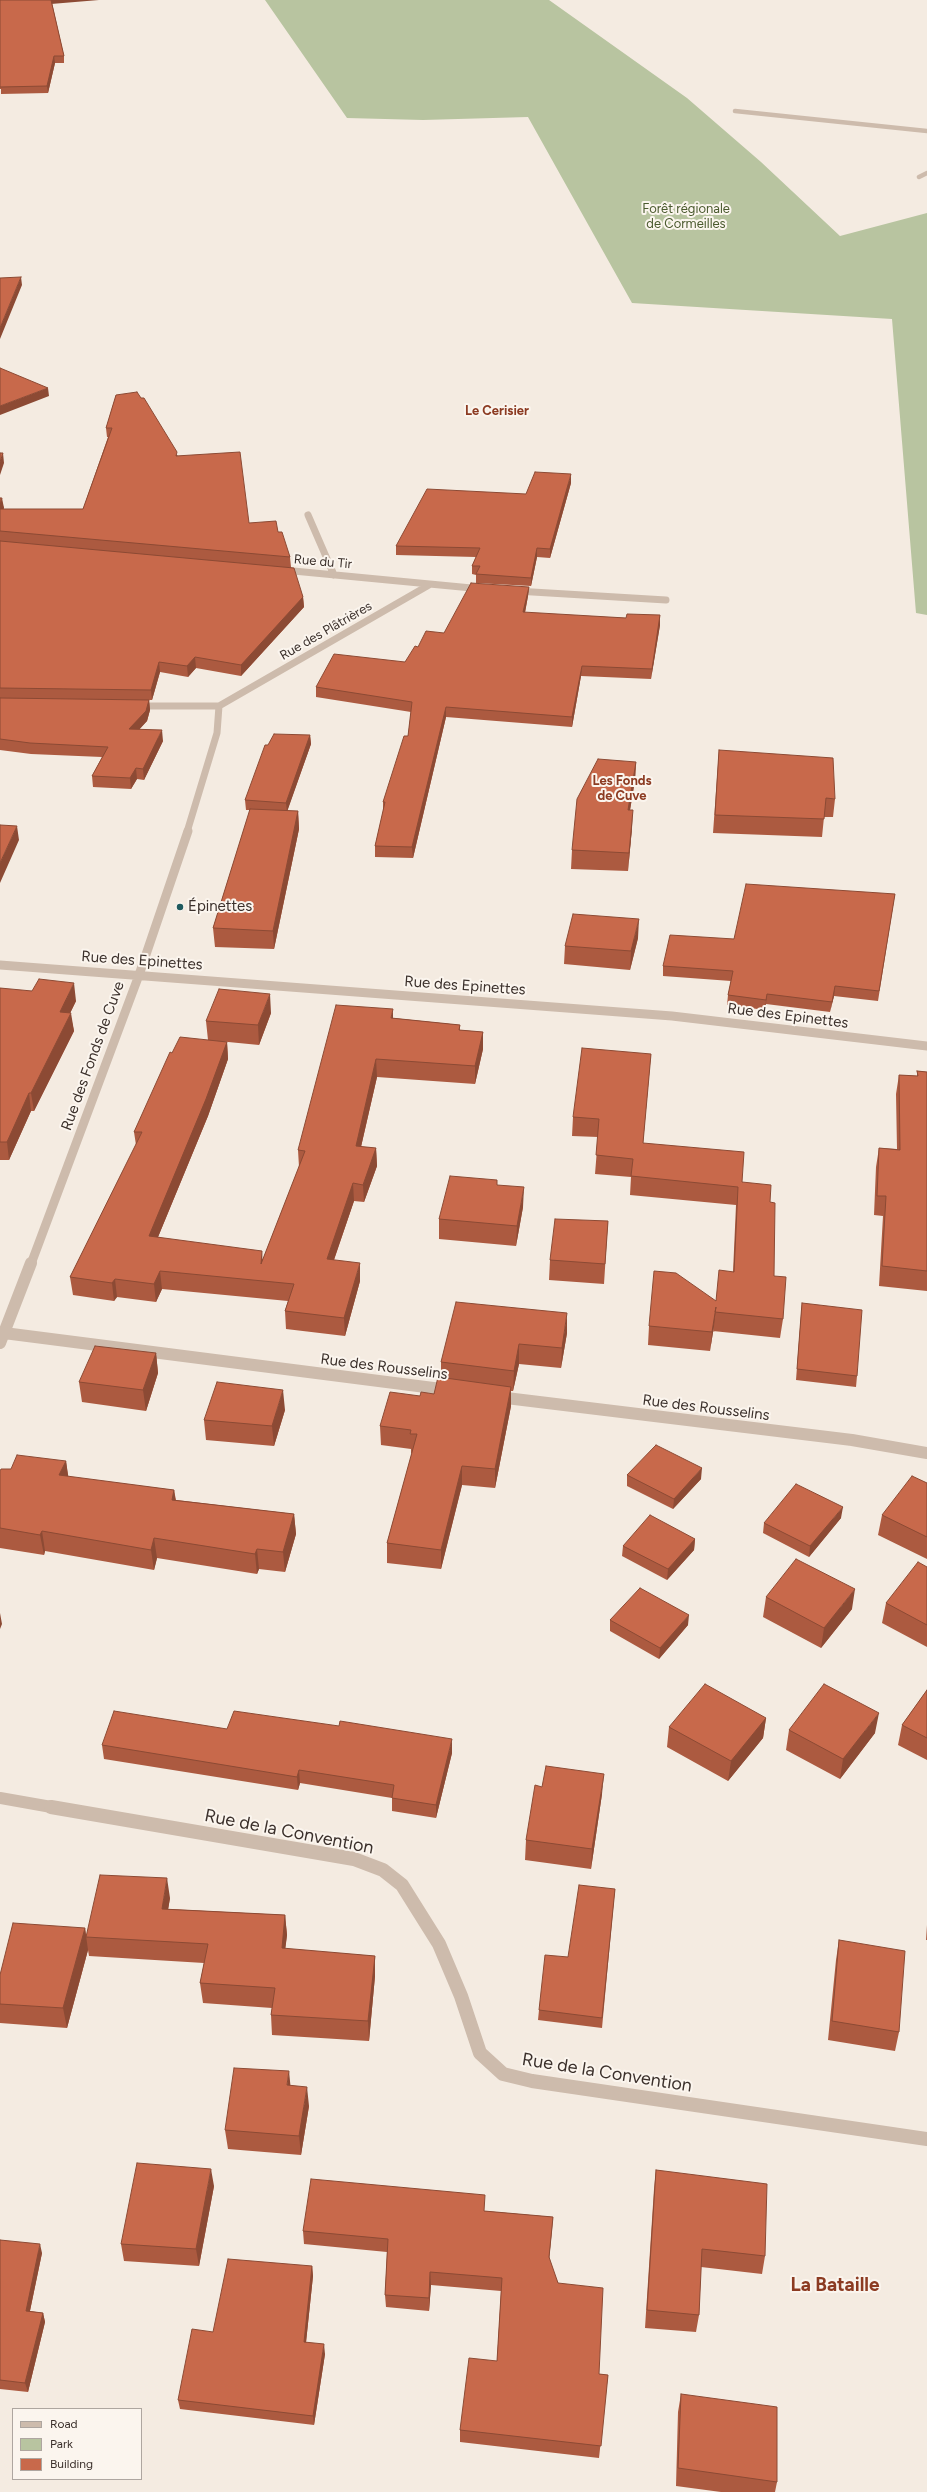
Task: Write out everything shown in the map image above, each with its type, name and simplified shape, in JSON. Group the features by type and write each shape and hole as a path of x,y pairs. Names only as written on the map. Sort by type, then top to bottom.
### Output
{"street":[{"path":"735,112 927,131"},
{"path":"919,177 927,173"},
{"path":"308,515 334,575"},
{"name":"Rue du Tir","path":"278,570 429,585"},
{"path":"429,585 492,589"},
{"name":"Rue des Plâtrières","path":"125,706 219,706 429,585"},
{"path":"508,590 666,600"},
{"name":"Rue des Fonds de Cuve","path":"2,1338 69,1166 138,975 194,813 217,733 219,706"},
{"name":"Rue des Epinettes","path":"0,965 672,1016 927,1046"},
{"name":"Rue des Rousselins","path":"2,1338 457,1391"},
{"name":"Rue des Rousselins","path":"489,1395 852,1440 927,1453"},
{"name":"Rue de la Convention","path":"0,1798 354,1859 383,1870 402,1885 439,1944 461,1996 480,2053 503,2074 532,2081 927,2139"}],"green space":[{"name":"Forêt régionale de Cormeilles","path":"265,0 549,0 687,98 761,162 840,236 927,213 927,615 916,613 892,319 632,303 528,117 423,120 347,118"}],"building":[{"path":"0,0 51,0 64,56 54,56 47,86 0,87"},
{"path":"21,277 0,328 0,278"},
{"path":"0,368 48,388 0,406"},
{"path":"137,392 141,398 144,398 177,452 176,456 240,452 249,523 276,521 278,532 282,532 290,557 0,531 0,509 83,509 112,428 106,428 116,395"},
{"path":"0,453 3,453 0,462"},
{"path":"535,472 571,474 550,549 537,548 531,578 476,574 480,566 472,566 480,548 396,546 427,489 526,494"},
{"path":"0,541 294,568 303,597 241,665 195,657 187,666 159,662 151,690 0,688"},
{"path":"471,583 529,587 523,612 626,618 627,614 660,615 652,669 582,666 572,717 446,707 412,847 375,846 385,802 383,802 404,736 408,736 412,702 316,687 334,654 405,662 415,646 418,647 426,631 444,633"},
{"path":"0,698 149,700 146,711 129,729 162,730 143,769 136,768 130,778 92,776 108,747 30,743 0,739"},
{"path":"274,734 310,735 286,803 245,800 265,745 268,745"},
{"path":"719,750 833,758 835,799 826,798 824,819 715,815"},
{"path":"598,759 636,762 628,810 633,810 629,853 572,850 577,799"},
{"path":"250,809 298,811 273,931 213,928"},
{"path":"0,825 17,826 0,863"},
{"path":"746,884 895,894 879,991 835,986 832,1002 767,994 766,1000 728,995 733,971 663,966 670,935 734,939"},
{"path":"573,914 639,919 631,951 565,946"},
{"path":"39,979 74,983 60,1012 71,1013 31,1093 29,1093 7,1142 0,1142 0,988 32,991"},
{"path":"219,989 270,994 258,1025 206,1021"},
{"path":"336,1005 393,1009 391,1018 460,1025 459,1030 483,1032 475,1066 376,1059 356,1146 376,1148 363,1185 353,1183 327,1259 360,1263 344,1318 285,1311 294,1284 160,1271 154,1284 115,1279 112,1283 70,1277 142,1132 134,1132 170,1052 172,1053 180,1037 227,1042 206,1099 149,1236 262,1251 261,1264 305,1151 298,1150"},
{"path":"582,1048 651,1054 643,1143 744,1152 742,1182 771,1185 770,1202 775,1203 774,1276 786,1277 783,1319 715,1312 712,1332 649,1326 654,1271 676,1273 716,1301 719,1270 734,1272 738,1187 631,1176 633,1159 596,1155 599,1119 573,1117"},
{"path":"917,1071 927,1072 927,1271 882,1266 886,1196 877,1196 879,1148 900,1150 899,1075 918,1076"},
{"path":"450,1176 497,1180 497,1185 524,1187 517,1226 439,1219"},
{"path":"555,1219 608,1221 605,1264 550,1260"},
{"path":"456,1302 567,1313 562,1348 519,1344 514,1371 441,1362"},
{"path":"802,1303 862,1310 857,1376 797,1369"},
{"path":"95,1346 156,1353 143,1390 79,1382"},
{"path":"438,1377 511,1387 495,1469 462,1466 441,1550 387,1543 417,1434 410,1434 411,1430 380,1426 390,1392 420,1396 421,1392 434,1394"},
{"path":"217,1382 283,1390 272,1426 204,1420"},
{"path":"656,1445 702,1468 674,1499 627,1475"},
{"path":"17,1455 66,1461 59,1475 174,1490 172,1500 294,1514 283,1552 257,1549 255,1554 154,1538 151,1550 42,1531 40,1535 0,1528 0,1471 1,1469 11,1469"},
{"path":"912,1476 927,1483 927,1537 882,1515"},
{"path":"796,1484 843,1507 810,1546 764,1523"},
{"path":"650,1515 695,1539 668,1569 623,1546"},
{"path":"796,1559 855,1589 824,1628 766,1597"},
{"path":"918,1562 927,1567 927,1625 886,1603"},
{"path":"640,1588 689,1615 660,1648 610,1620"},
{"path":"705,1684 766,1718 731,1761 669,1727"},
{"path":"824,1684 879,1713 843,1759 789,1730"},
{"path":"927,1690 927,1738 902,1725"},
{"path":"114,1711 227,1729 234,1711 339,1726 340,1721 452,1739 436,1805 392,1798 394,1785 299,1770 297,1777 102,1745"},
{"path":"546,1766 604,1774 592,1849 526,1840 535,1785 542,1787"},
{"path":"100,1875 167,1878 162,1909 285,1915 282,1948 375,1956 368,2021 271,2015 275,1988 200,1983 208,1944 86,1937"},
{"path":"579,1885 615,1889 602,2018 539,2010 545,1955 568,1957"},
{"path":"13,1923 85,1928 63,2008 0,2004 0,1975"},
{"path":"839,1940 905,1951 899,2032 832,2021"},
{"path":"234,2068 289,2071 287,2085 307,2087 299,2136 225,2130"},
{"path":"137,2163 211,2169 196,2249 121,2244"},
{"path":"656,2170 767,2184 765,2256 702,2249 699,2315 647,2310"},
{"path":"311,2179 485,2195 484,2211 553,2217 549,2257 558,2283 603,2288 599,2374 608,2375 601,2446 460,2430 469,2358 497,2361 502,2278 430,2272 429,2298 385,2295 388,2239 303,2231"},
{"path":"0,2240 40,2244 26,2311 43,2313 25,2383 0,2380"},
{"path":"228,2259 312,2266 304,2342 324,2344 313,2416 178,2400 192,2329 213,2332"},
{"path":"681,2394 777,2407 777,2482 678,2468"}],"place":[{"name":"Épinettes","path":"180,907"}],"district":[{"name":"Le Cerisier","path":"497,411"},
{"name":"Les Fonds de Cuve","path":"622,788"},
{"name":"La Bataille","path":"835,2285"}]}
